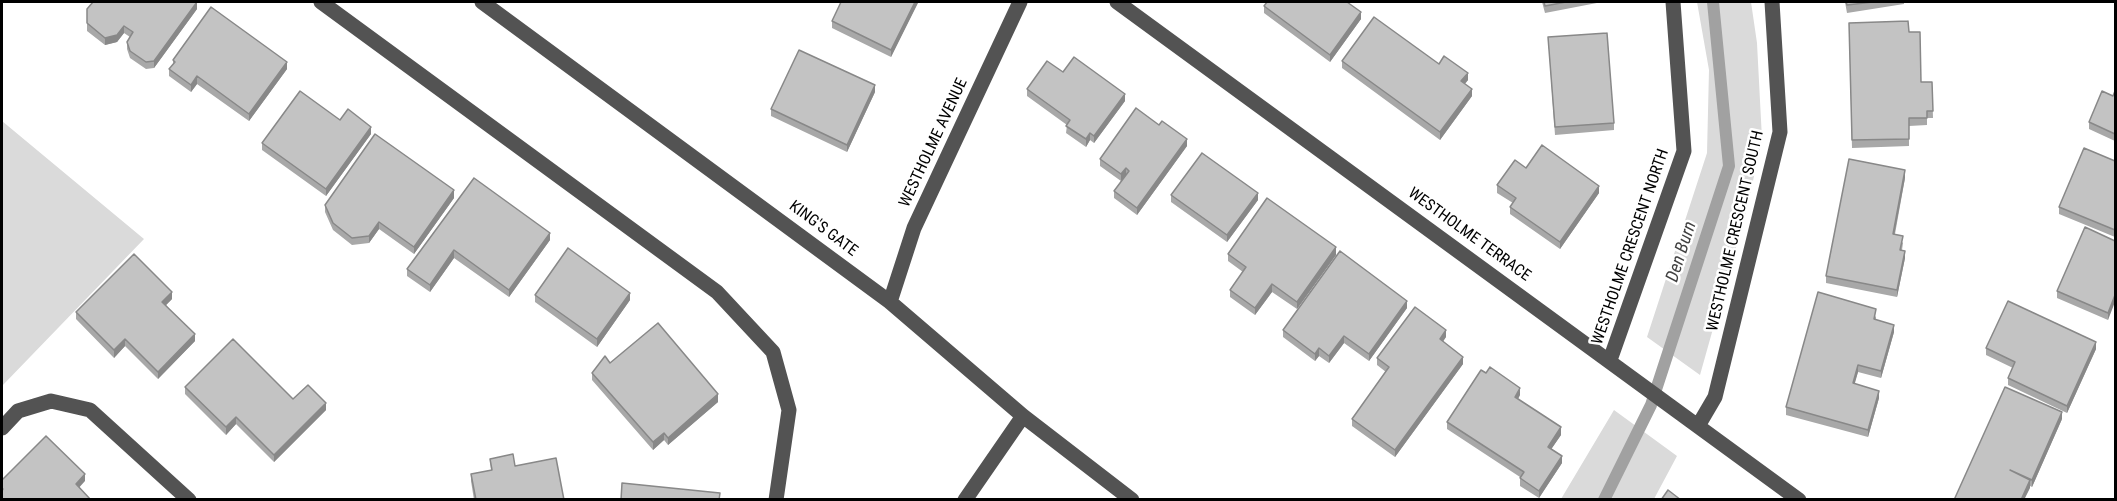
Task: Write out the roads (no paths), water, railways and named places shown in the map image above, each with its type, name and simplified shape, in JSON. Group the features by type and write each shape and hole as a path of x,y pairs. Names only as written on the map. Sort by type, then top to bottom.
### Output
{"street":[{"path":"321,2 717,292 773,352 789,410 776,500"},
{"name":"KING'S GATE","path":"482,2 890,302 1023,416 1132,500"},
{"name":"WESTHOLME AVENUE","path":"890,302 914,228 1020,2"},
{"name":"WESTHOLME TERRACE","path":"1116,2 1799,500"},
{"name":"WESTHOLME CRESCENT NORTH","path":"1610,360 1684,152 1673,2"},
{"name":"WESTHOLME CRESCENT SOUTH","path":"1692,421 1715,397 1780,132 1772,2"},
{"path":"2,428 18,411 51,401 90,410 189,500"},
{"path":"965,500 1023,416"}],"waterway":[{"name":"Den Burn","path":"1604,500 1651,405 1729,166 1713,2"}]}
